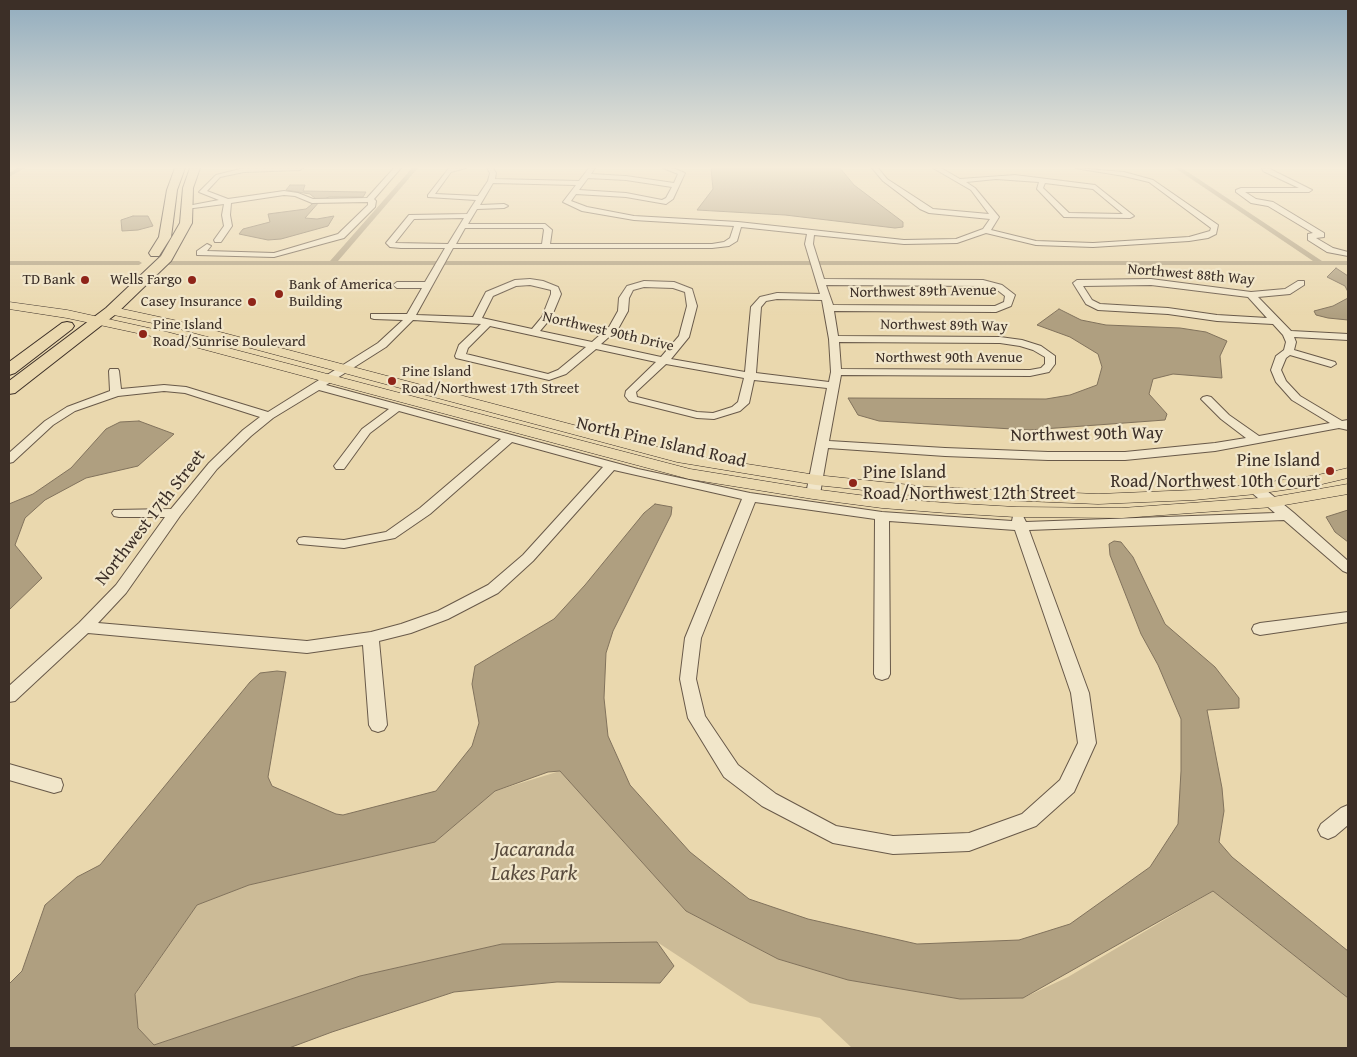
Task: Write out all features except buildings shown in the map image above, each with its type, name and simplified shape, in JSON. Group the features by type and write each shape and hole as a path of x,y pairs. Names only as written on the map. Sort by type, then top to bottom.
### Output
{"highway":[{"path":"9,370 95,314 155,270 165,238 168,217"},
{"path":"109,295 138,271 159,257 186,223 186,217"},
{"path":"9,389 95,314"}],"main road":[{"name":"North Pine Island Road","path":"9,297 95,314 323,383 690,474 814,487 1089,498 1194,494 1256,489 1318,480 1348,473"},
{"name":"North Pine Island Road","path":"9,306 174,324 683,458 891,504 1018,519 1272,502 1348,489"}],"street":[{"path":"218,240 228,226 226,217"},
{"path":"207,246 200,253 274,255 331,239 348,232 361,217"},
{"path":"415,217 409,219 391,241 391,244 451,246 610,242 712,246 726,244 734,239 738,224"},
{"name":"Northwest 17th Street","path":"9,696 85,626 121,589 175,513 213,466 247,433 269,416 382,345 409,319 468,217"},
{"path":"630,217 738,224 904,242 957,241 986,231 992,224 994,217"},
{"path":"986,231 1036,243 1093,245 1189,239 1205,236 1213,232 1215,227 1202,217"},
{"path":"1292,217 1321,235 1311,236 1311,238 1330,250 1348,254"},
{"path":"463,226 545,226 548,230 546,245"},
{"path":"811,232 809,244 829,308 834,339 836,372 824,444 814,487"},
{"path":"476,320 489,294 503,286 530,282 543,284 555,290 556,294 546,318 535,331"},
{"name":"Northwest 89th Avenue","path":"821,282 983,283 998,287 1010,295 1008,304 996,309 829,308"},
{"name":"Northwest 88th Way","path":"1276,321 1217,318 1168,311 1098,307 1089,302 1076,283 1151,282 1251,295 1287,292 1301,283"},
{"path":"488,322 463,346 460,356 550,377 562,372 613,329 623,311 624,298 630,288 644,284 674,284 689,291 692,306 684,337 664,360 631,391 631,396 633,400 697,415 714,416 736,409 743,403 750,376 756,307 763,299 777,296 825,297"},
{"path":"397,285 428,285"},
{"path":"1251,295 1288,334 1291,342 1289,352"},
{"name":"Northwest 90th Drive","path":"374,316 409,319 476,320 535,331 664,360 750,376 834,386"},
{"path":"1288,334 1348,337"},
{"name":"Northwest 89th Way","path":"834,339 1000,340 1022,343 1037,348 1050,356"},
{"path":"1331,364 1289,352 1281,356 1276,370 1281,382 1296,398 1346,425"},
{"name":"Northwest 90th Avenue","path":"836,372 1030,373 1045,370 1050,364 1050,356"},
{"path":"114,371 116,393"},
{"path":"323,383 398,407 612,466 750,497 882,516 1018,519 1106,525 1288,516"},
{"path":"9,460 48,424 71,409 116,393 164,388 186,390 269,416"},
{"path":"1207,399 1225,417 1257,440"},
{"path":"340,466 353,445 366,431 398,407"},
{"name":"Northwest 90th Way","path":"824,444 945,452 1048,456 1116,456 1215,448 1346,425"},
{"path":"304,541 344,544 390,535 424,511 509,438"},
{"path":"85,626 307,647 371,638 405,629 443,615 493,588 528,558 612,466"},
{"path":"1256,489 1348,568"},
{"path":"750,497 693,638 688,679 697,718 731,771 770,800 832,834 893,846 969,842 1028,820 1067,786 1087,743 1080,693 1018,519"},
{"path":"119,513 175,513"},
{"path":"882,516 882,674"},
{"path":"1260,629 1348,617"},
{"path":"371,638 378,725"},
{"path":"9,772 54,785"},
{"path":"1328,830 1348,814"}],"green space":[{"name":"Jacaranda Lakes Park","path":"560,771 686,911 778,959 848,980 960,999 1023,998 1068,977 1213,891 1348,998 1348,1048 852,1048 820,1018 750,1003 657,942 502,944 360,976 154,1045 138,1028 135,995 197,905 249,885 435,842 495,791"}],"shaded area":[{"path":"129,217 149,217 153,226 138,230 122,231 121,220"},
{"path":"269,217 317,219 333,217 328,226 281,239 268,240 239,234 243,229 270,222"},
{"path":"805,217 897,217 903,222 903,227 895,228"},
{"path":"1336,268 1348,276 1348,292 1345,286 1327,277"},
{"path":"1348,298 1348,320 1316,315 1314,311 1333,306"},
{"path":"1059,309 1081,320 1106,325 1180,328 1206,332 1227,341 1220,356 1222,378 1173,374 1153,379 1149,394 1167,414 1165,420 1029,430 879,421 858,415 848,398 1046,399 1070,395 1097,385 1102,367 1098,354 1070,337 1037,325"},
{"path":"139,421 174,434 138,466 86,478 45,500 25,518 15,545 42,578 9,610 9,504 33,494 71,468 106,429 120,422"},
{"path":"655,504 672,507 671,515 613,631 606,653 604,698 608,736 630,785 690,852 749,899 808,919 917,944 1019,940 1070,924 1150,867 1178,824 1181,719 1158,665 1141,634 1110,555 1109,544 1114,541 1121,542 1133,557 1165,624 1215,667 1239,698 1239,708 1207,710 1222,788 1224,811 1219,842 1232,857 1348,951 1348,998 1213,891 1023,998 960,999 848,980 778,959 686,911 560,771 548,772 495,791 435,842 249,885 197,905 135,994 138,1028 154,1045 360,976 502,944 657,942 674,966 660,983 557,982 454,992 289,1048 9,1048 9,984 22,971 45,905 77,877 100,865 250,682 260,673 286,672 268,777 272,786 336,814 343,815 436,791 472,746 479,723 472,684 475,666 554,619 585,585 644,513"},
{"path":"1348,510 1348,542 1335,532 1326,517"}],"waterway":[{"path":"333,262 372,217"},
{"path":"1252,217 1320,263"},
{"path":"9,263 139,263"},
{"path":"169,263 1320,263"},
{"path":"1320,263 1348,263"}],"place":[{"name":"TD Bank","path":"85,280"},
{"name":"Wells Fargo","path":"192,280"},
{"name":"Bank of America Building","path":"279,294"},
{"name":"Casey Insurance","path":"252,302"},
{"name":"Pine Island Road/Sunrise Boulevard","path":"143,334"},
{"name":"Pine Island Road/Northwest 17th Street","path":"392,381"},
{"name":"Pine Island Road/Northwest 10th Court","path":"1330,471"},
{"name":"Pine Island Road/Northwest 12th Street","path":"853,483"}]}
